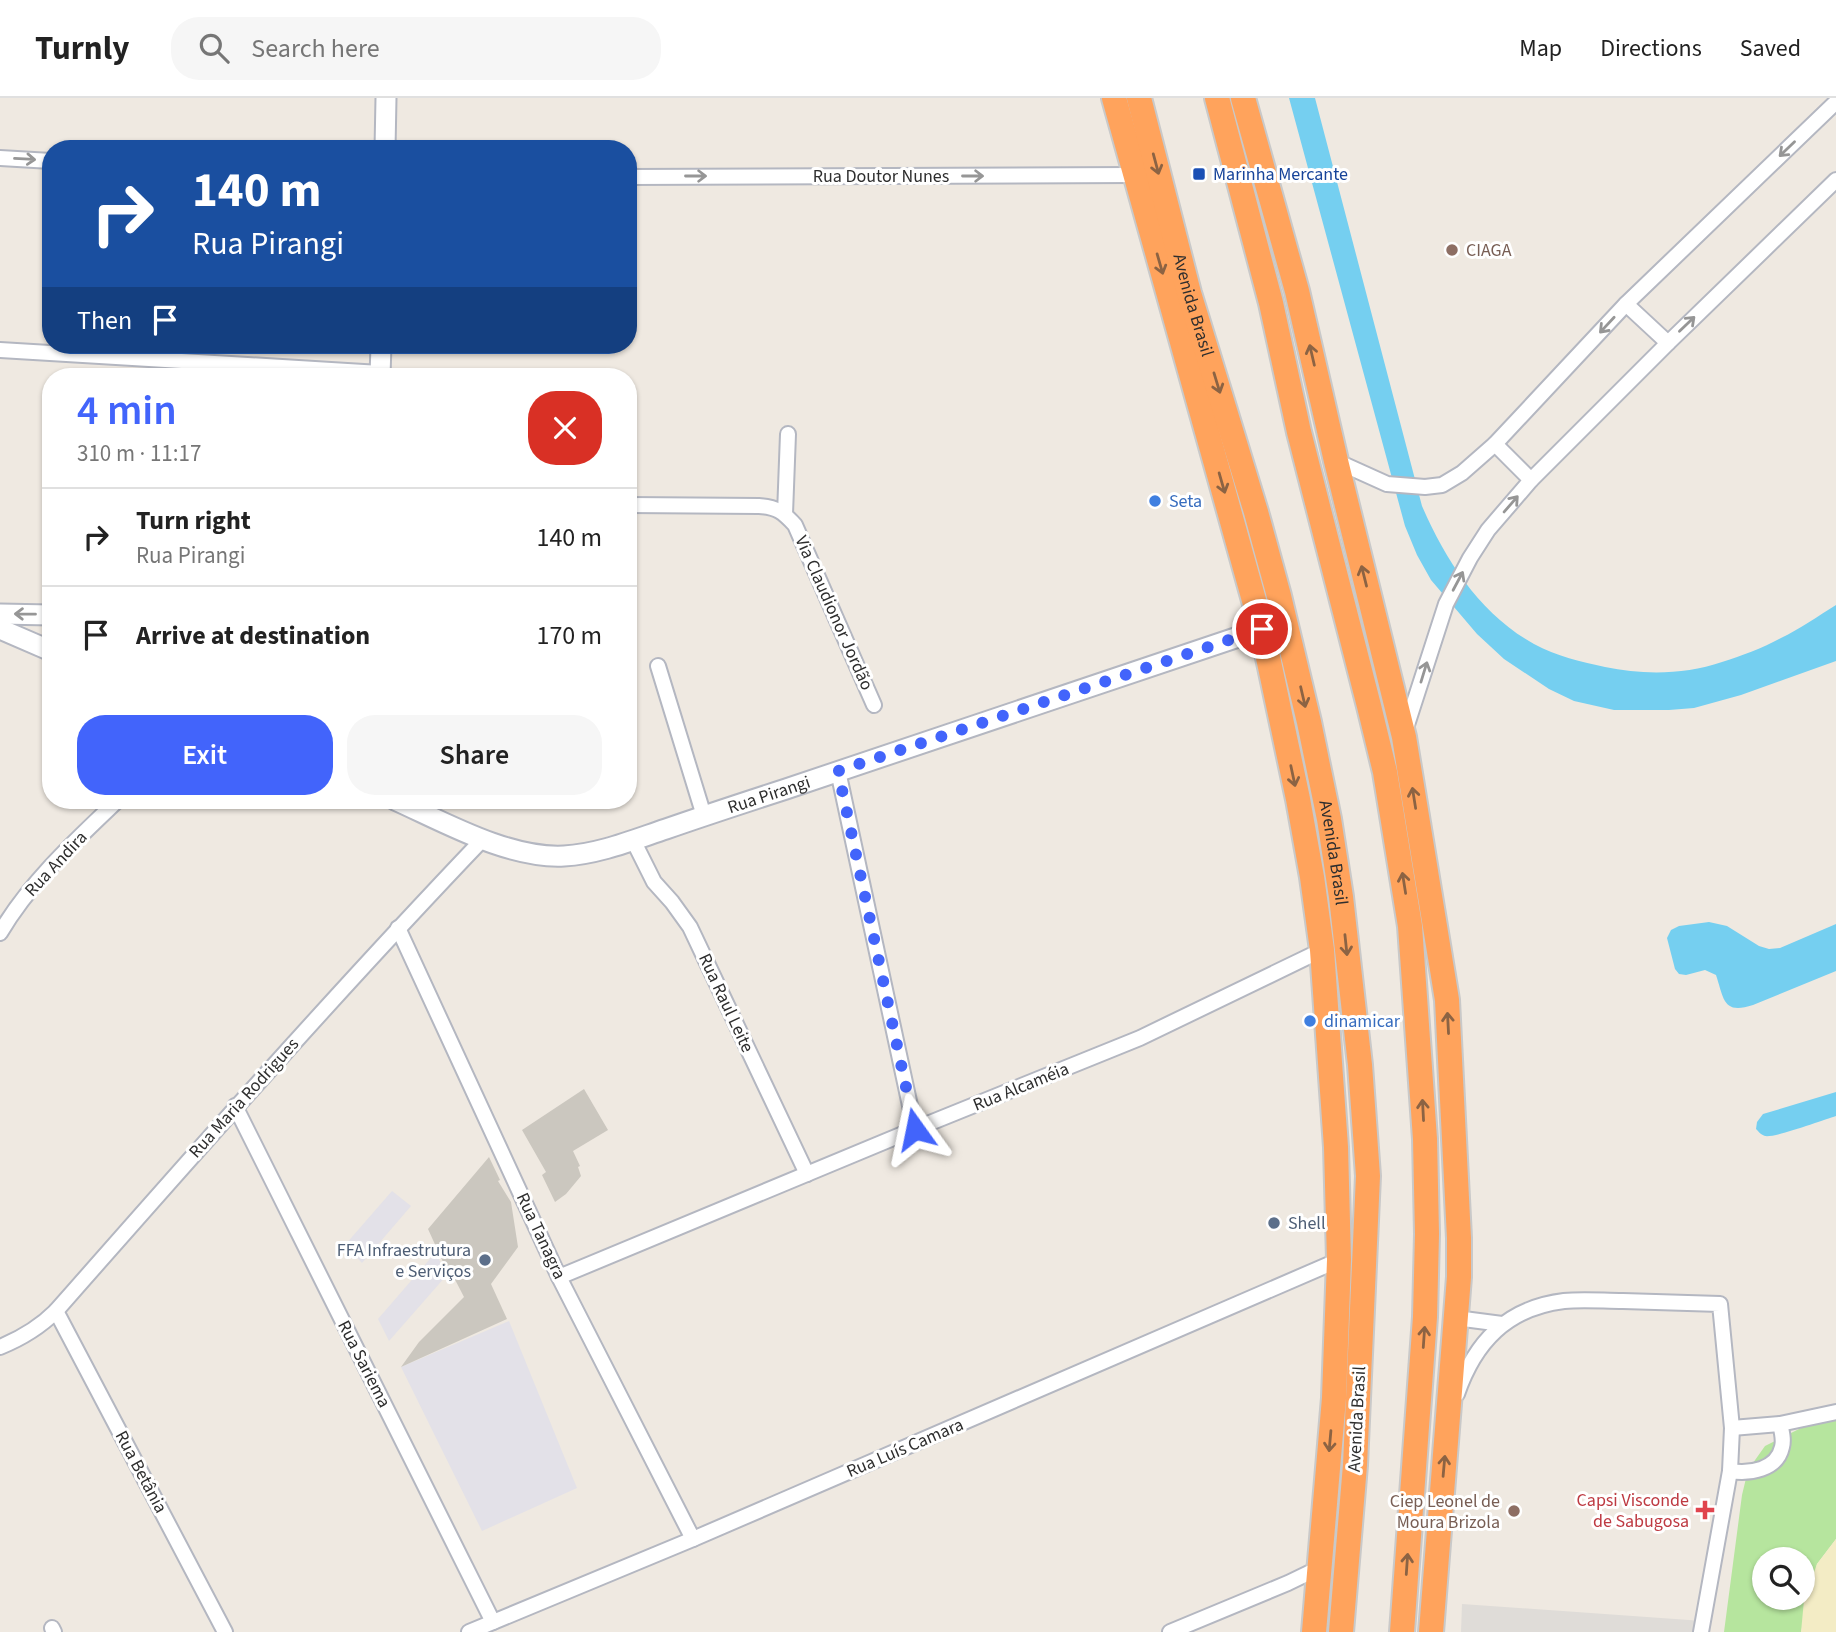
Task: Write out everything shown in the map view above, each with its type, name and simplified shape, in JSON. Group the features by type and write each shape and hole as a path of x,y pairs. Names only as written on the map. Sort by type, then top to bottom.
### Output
{"highway":[{"name":"Avenida Brasil","path":"1114,98 1262,629 1300,812 1322,950 1336,1147 1339,1259 1334,1398 1314,1632"},
{"name":"Avenida Brasil","path":"1139,98 1189,293 1279,596 1329,819 1341,897 1360,1065 1368,1176 1355,1465 1341,1632"},
{"path":"1217,98 1271,303 1299,432 1373,719 1385,772 1410,926 1425,1139 1427,1234 1426,1317 1402,1632"},
{"path":"1243,98 1297,291 1404,737 1447,1000 1459,1277 1431,1632"},
{"path":"1322,950 1342,1035 1350,1152 1352,1277 1348,1408 1355,1465"}],"street":[{"path":"385,140 386,98"},
{"path":"1336,461 1387,484 1425,487 1442,485 1462,473 1495,444 1626,304 1836,102"},
{"path":"0,158 42,160"},
{"name":"Rua Doutor Nunes","path":"637,177 1135,175"},
{"path":"1404,737 1446,604 1488,530 1531,480 1836,180"},
{"path":"1626,304 1668,343"},
{"path":"0,350 42,353"},
{"path":"61,354 274,368"},
{"path":"637,505 760,506 772,507 785,514 788,434"},
{"path":"1495,444 1531,480"},
{"name":"Via Claudionor Jordão","path":"785,514 795,525 874,705"},
{"path":"0,614 42,615"},
{"path":"0,629 42,647"},
{"name":"Rua Pirangi","path":"415,809 509,849 562,856 587,853 633,840 1262,629"},
{"path":"658,666 704,816"},
{"path":"838,771 915,1129"},
{"name":"Rua Andira","path":"0,933 10,916 61,855 109,809"},
{"name":"Rua Maria Rodrigues","path":"0,1347 41,1326 56,1311 235,1106 483,839"},
{"name":"Rua Raul Leite","path":"633,840 653,882 690,927 807,1174"},
{"name":"Rua Tanagra","path":"398,928 559,1277 693,1539"},
{"name":"Rua Alcaméia","path":"559,1277 1140,1038 1322,950"},
{"name":"Rua Sariema","path":"235,1106 493,1622"},
{"name":"Rua Luís Camara","path":"469,1632 693,1539 1339,1259"},
{"path":"1447,1430 1467,1368 1482,1344 1502,1324 1532,1309 1565,1301 1720,1304 1732,1428 1730,1471 1701,1632"},
{"name":"Rua Betânia","path":"56,1311 225,1632"},
{"path":"1456,1318 1502,1324"},
{"path":"1732,1428 1780,1424 1836,1412"},
{"path":"1730,1471 1751,1472 1771,1465 1783,1446 1780,1424"},
{"path":"1170,1632 1320,1568"}],"shaded area":[{"path":"392,1191 411,1206 362,1263 345,1245"},
{"path":"436,1252 446,1276 389,1341 378,1319"},
{"path":"509,1321 577,1488 482,1531 401,1367"},
{"path":"1462,1604 1703,1621 1701,1632 1461,1632"}],"green space":[{"path":"1836,1420 1836,1539 1817,1564 1815,1572 1815,1547 1752,1547 1752,1610 1806,1610 1801,1632 1724,1632 1742,1495 1748,1470 1765,1446 1801,1428"}],"sand":[{"path":"1836,1539 1836,1632 1801,1632 1803,1610 1815,1610 1817,1564"}],"water":[{"path":"1289,98 1315,98 1422,506 1442,547 1481,602 1515,632 1551,652 1605,667 1649,672 1693,669 1744,654 1788,634 1836,605 1836,661 1741,695 1694,708 1614,710 1574,701 1549,689 1504,659 1477,634 1431,580 1405,526"},
{"path":"1709,922 1727,926 1759,946 1769,949 1780,948 1836,924 1836,971 1753,1005 1743,1008 1730,1006 1723,998 1716,975 1705,970 1679,974 1675,969 1667,938 1671,930 1679,926"},
{"path":"1836,1092 1836,1116 1770,1136 1763,1135 1756,1129 1763,1114"}],"building":[{"path":"584,1089 608,1130 573,1151 581,1176 566,1194 555,1202 542,1175 546,1172 522,1130"},
{"path":"489,1157 500,1180 498,1181 511,1202 518,1247 491,1284 507,1319 401,1367 419,1342 464,1297 450,1270 448,1273 428,1229"}],"place":[{"name":"Marinha Mercante","path":"1199,174"},
{"name":"CIAGA","path":"1452,250"},
{"name":"Seta","path":"1155,501"},
{"name":"dinamicar","path":"1310,1021"},
{"name":"Shell","path":"1274,1223"},
{"name":"FFA Infraestrutura e Serviços","path":"485,1260"},
{"name":"Capsi Visconde de Sabugosa","path":"1705,1510"},
{"name":"Ciep Leonel de Moura Brizola","path":"1514,1511"}],"route":[{"path":"915,1129 838,771 1262,629"}]}
